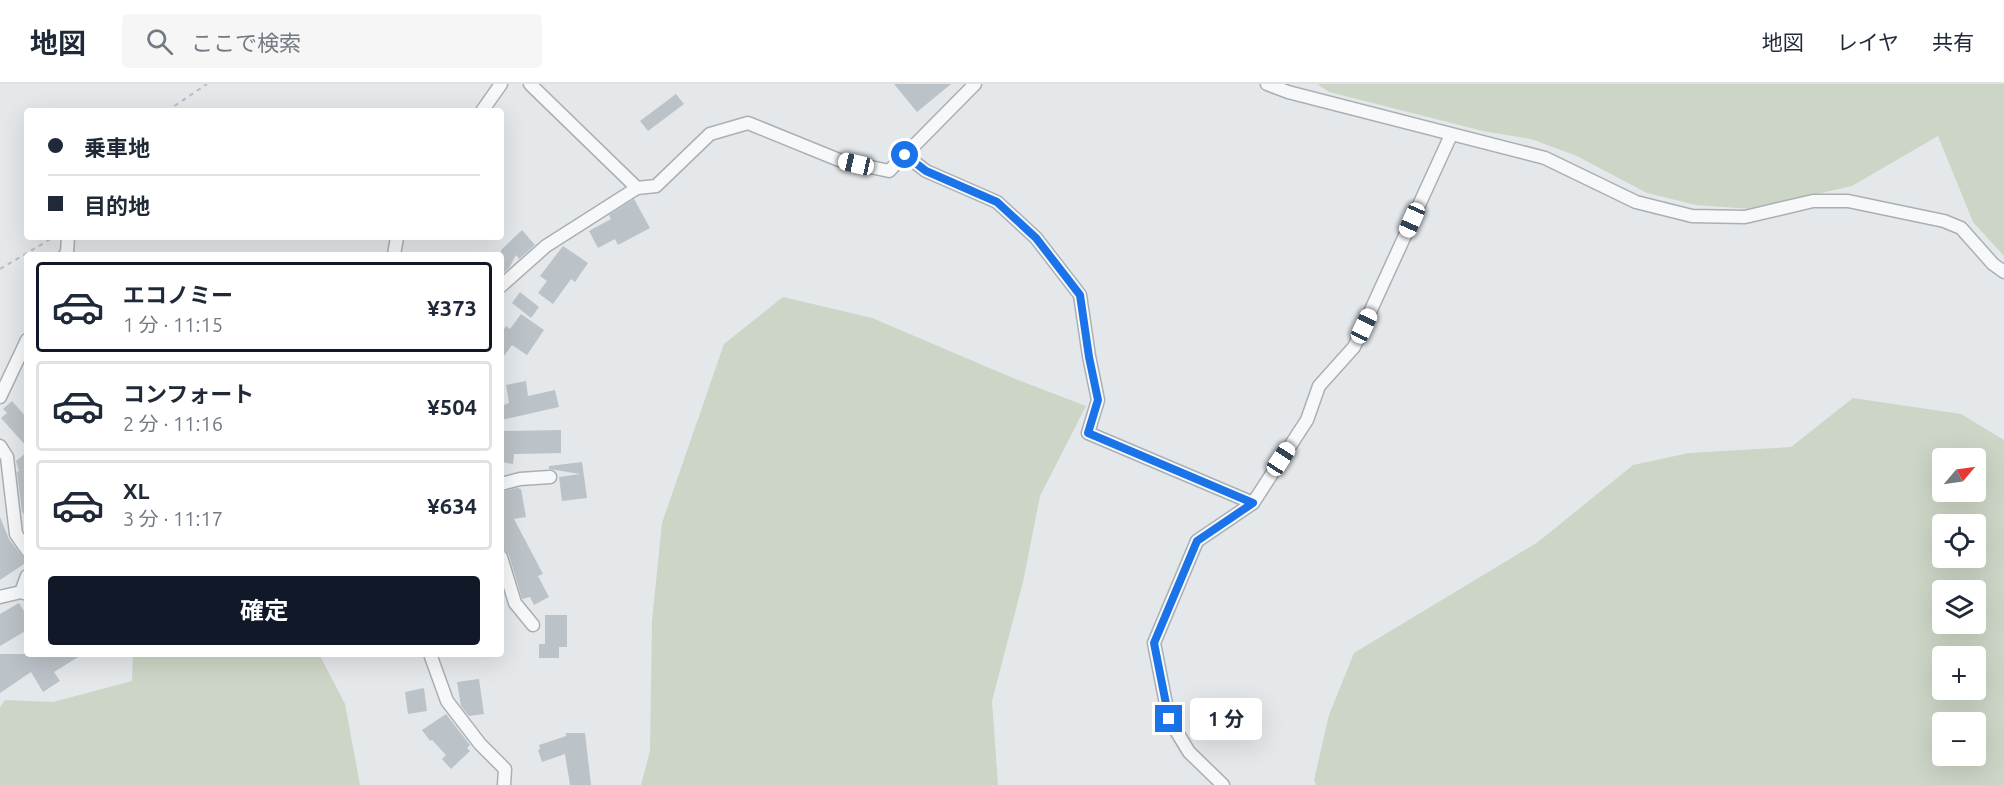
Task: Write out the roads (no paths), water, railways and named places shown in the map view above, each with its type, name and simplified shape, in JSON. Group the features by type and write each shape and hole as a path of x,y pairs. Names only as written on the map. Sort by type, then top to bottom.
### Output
{"street":[{"path":"484,108 501,84"},
{"path":"530,84 637,188"},
{"path":"504,283 546,246 637,188 656,186 710,134 748,123 839,160 889,171 975,84"},
{"path":"1267,84 1288,92 1545,158 1635,202 1692,216 1745,217 1813,201 1848,201 1944,222 1961,228 1993,264 2004,272"},
{"path":"1222,785 1189,752 1169,719 1154,643 1197,541 1253,503 1307,420 1319,386 1354,347 1451,135"},
{"path":"905,155 926,171 997,202 1036,238 1080,295 1098,400 1088,433 1253,503"},
{"path":"0,397 24,346"},
{"path":"0,446 7,457 16,534 24,546"},
{"path":"504,482 550,477"},
{"path":"504,567 515,603 533,624"},
{"path":"0,597 24,593"},
{"path":"431,657 447,701 480,744 505,769 504,785"}]}
